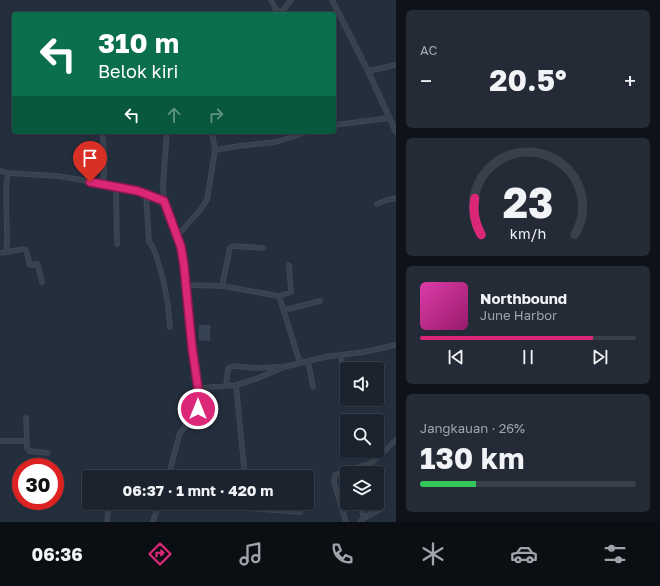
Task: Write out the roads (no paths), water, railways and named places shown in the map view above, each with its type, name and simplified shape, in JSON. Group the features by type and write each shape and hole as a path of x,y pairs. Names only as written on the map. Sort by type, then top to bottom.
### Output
{"street":[{"path":"271,0 274,8 279,12"},
{"path":"281,12 290,0"},
{"path":"332,0 368,71 396,132"},
{"path":"368,71 396,65"},
{"path":"336,125 390,118"},
{"path":"102,134 105,157 103,184"},
{"path":"167,134 164,201 181,247 187,285 192,347 198,388 198,409 180,433 170,470"},
{"path":"177,236 207,200 216,150 212,134"},
{"path":"216,150 285,140 302,134"},
{"path":"0,171 8,173 56,176 103,184 116,188 138,191 164,201"},
{"path":"6,252 6,188 8,173"},
{"path":"116,188 117,244"},
{"path":"146,194 149,242 153,247 168,296 170,327"},
{"path":"377,204 396,198"},
{"path":"222,286 230,248 233,246 263,248"},
{"path":"0,253 22,249 26,250 29,264 37,264 42,282"},
{"path":"187,285 222,286 280,296 290,292 288,265"},
{"path":"280,296 300,363"},
{"path":"285,310 320,302"},
{"path":"198,388 236,385 256,379 284,367 308,361 396,345"},
{"path":"341,355 342,362"},
{"path":"308,361 313,388"},
{"path":"226,386 228,368 230,366 255,368 284,367"},
{"path":"236,385 244,470"},
{"path":"26,418 29,451 48,454"},
{"path":"364,466 371,463 396,440"},
{"path":"0,441 27,441"},
{"path":"340,474 335,475 333,479 340,502"},
{"path":"107,522 109,510"},
{"path":"153,522 157,510"},
{"path":"273,510 300,512"},
{"path":"342,510 346,522"},
{"path":"362,510 364,518"},
{"path":"360,522 378,510"}]}
